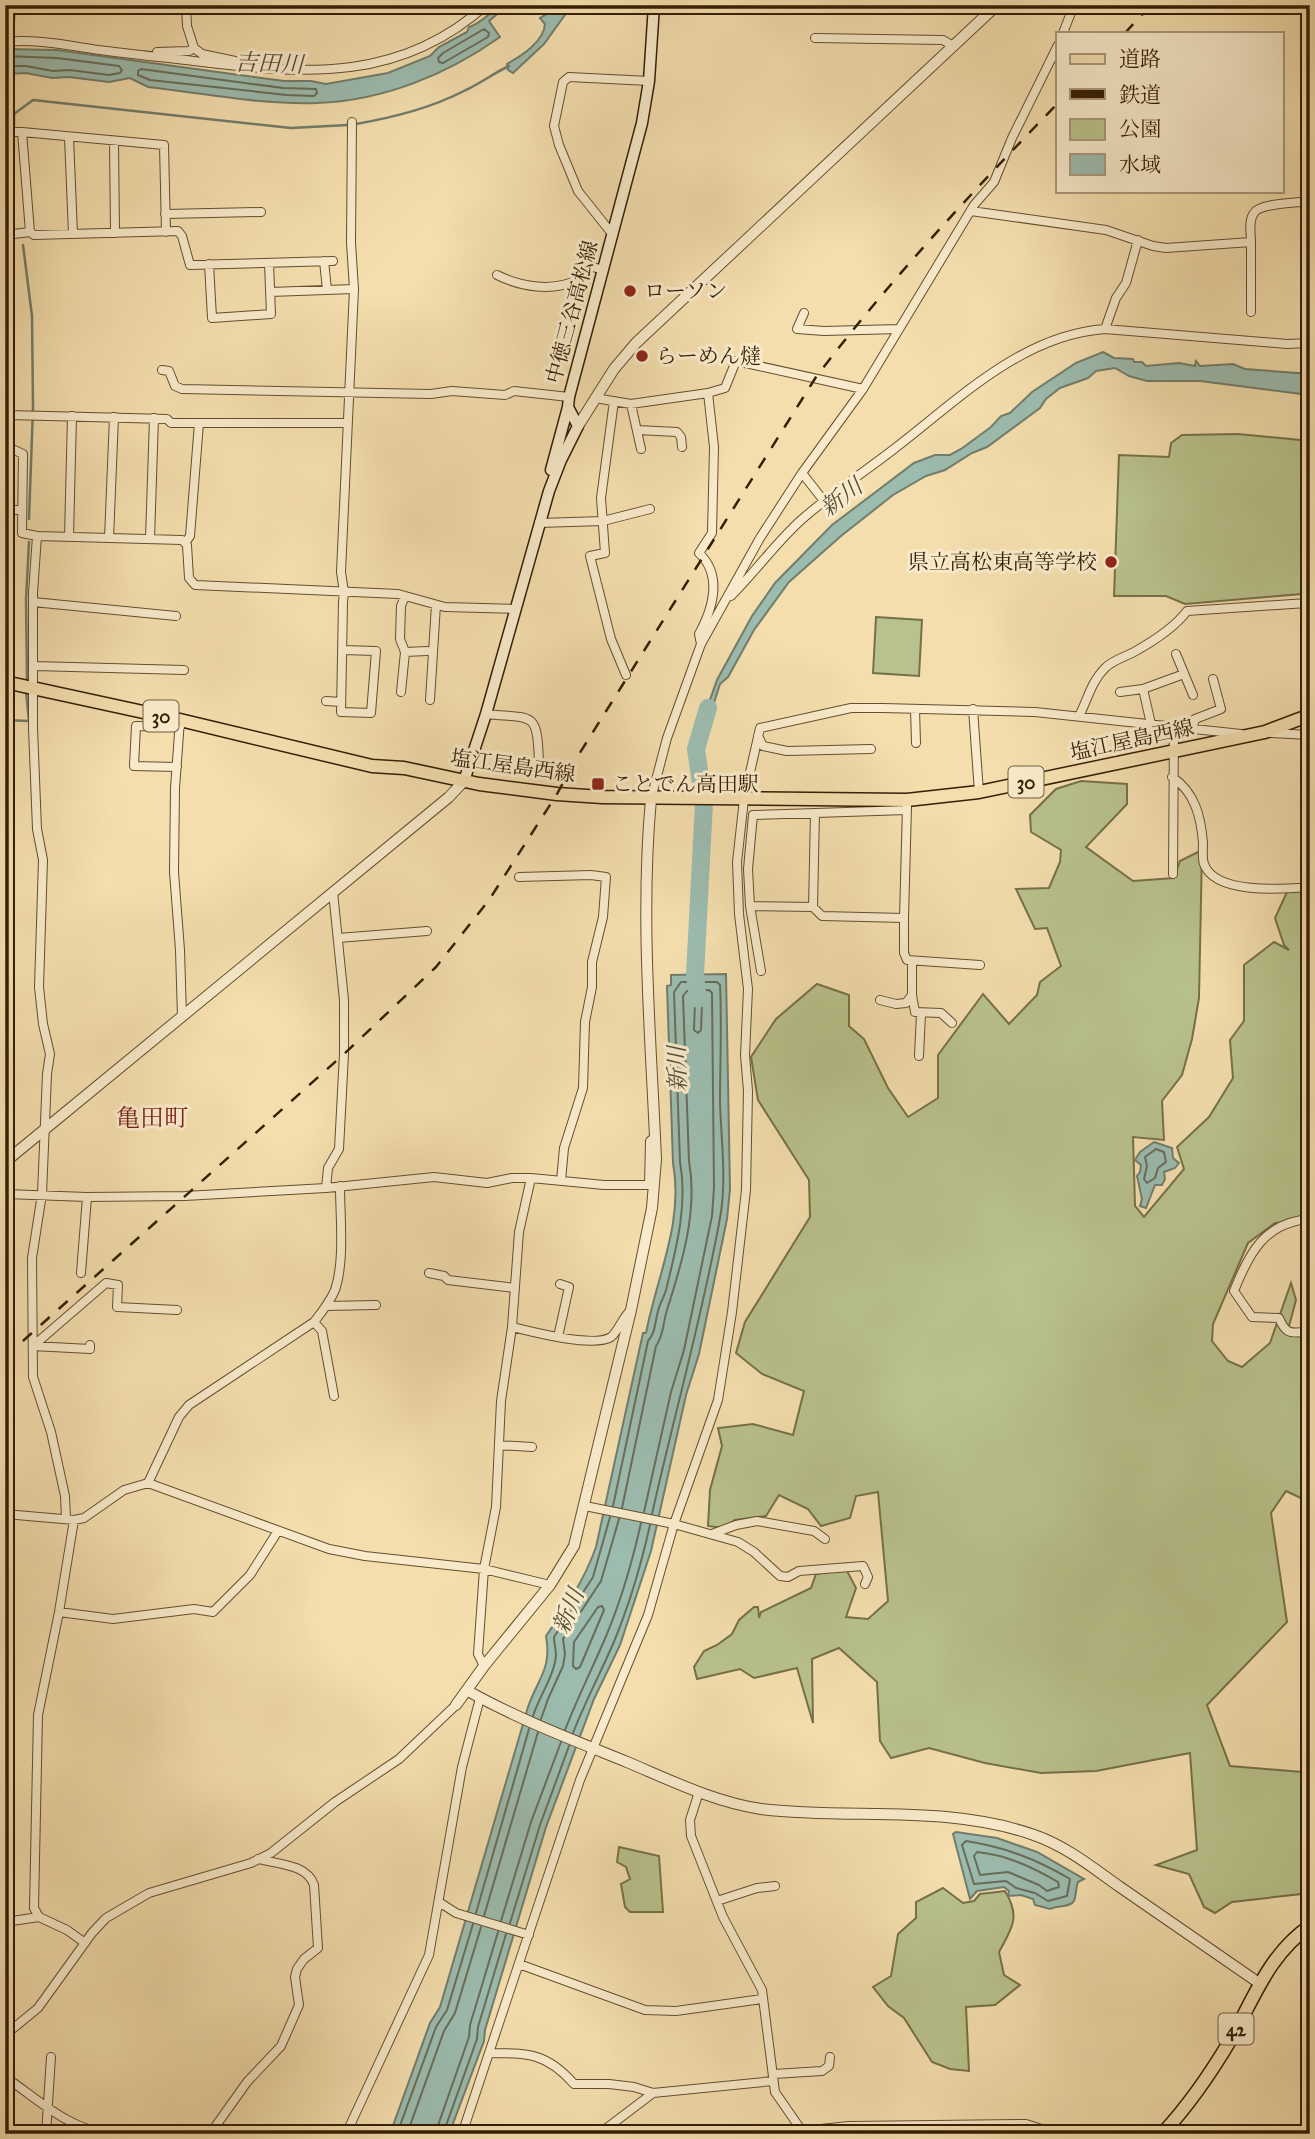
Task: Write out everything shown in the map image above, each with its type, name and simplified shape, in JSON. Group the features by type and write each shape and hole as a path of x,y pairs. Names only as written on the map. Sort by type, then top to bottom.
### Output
{"main road":[{"name":"中徳三谷高松線","path":"578,426 568,402 642,123 649,81 654,5"},
{"path":"549,491 552,464 568,402"},
{"path":"464,781 486,715 549,491 578,426"},
{"name":"塩江屋島西線","path":"5,682 372,766 404,768 464,781 557,794 655,799 907,805 1258,734 1310,715"},
{"name":"42","path":"1162,2134 1202,2085 1277,1956 1310,1926"}],"street":[{"path":"11,5 7,42 41,43 305,71 362,66 398,57 459,27 486,5"},
{"path":"186,5 187,26 194,48 202,54 238,61 242,66"},
{"path":"578,426 614,369 636,343 996,5"},
{"path":"1063,32 1074,5"},
{"path":"815,38 943,40 953,47"},
{"path":"143,55 189,51 194,48"},
{"path":"5,2035 38,2008 106,1918 149,1893 258,1860 290,1840 335,1802 398,1759 468,1691 484,1666 550,1585 574,1546 591,1508 652,1208 655,1137 648,974 648,837 667,738 701,644 760,538 802,473 863,389 971,211 994,182 1012,138 1056,49"},
{"path":"613,234 578,191 563,156 554,127 559,96 563,82 569,77 649,81"},
{"path":"342,650 376,651 371,713 341,712 342,650 344,592 341,572 354,289 351,243 352,122"},
{"path":"5,132 164,145 166,232"},
{"path":"22,132 30,232"},
{"path":"69,136 73,234"},
{"path":"114,141 116,233"},
{"path":"1251,312 1250,222 1254,212 1262,207 1310,201"},
{"path":"971,211 1106,230 1166,248 1251,242"},
{"path":"165,214 261,212"},
{"path":"5,235 30,232 34,235 178,232 182,236 190,265 329,261 327,290"},
{"path":"1105,328 1116,298 1126,283 1138,240"},
{"path":"209,264 212,318 271,314 269,263"},
{"path":"497,275 513,283 554,287 578,281 583,264 603,270"},
{"path":"270,292 354,289"},
{"path":"804,313 797,329 899,329"},
{"path":"725,603 782,539 824,501 1015,358 1054,341 1105,328 1287,344 1310,343"},
{"path":"595,398 631,404 708,393 725,388 736,361 863,389"},
{"path":"162,370 169,371 175,386 181,389 431,394 452,391 505,395 514,391 568,402"},
{"path":"5,372 8,450 23,454 22,533 37,537 182,540 187,545 189,578 195,585 405,596 436,605 464,609 515,608"},
{"path":"701,644 699,634 709,617 714,595 710,564 698,553 712,533 714,447 708,393"},
{"path":"614,401 601,498 605,553 590,556 611,639 626,675"},
{"path":"631,404 641,449"},
{"path":"8,415 154,418 167,419 171,423 347,423"},
{"path":"69,537 72,416"},
{"path":"109,538 114,417"},
{"path":"150,539 154,418"},
{"path":"185,543 190,536 199,423"},
{"path":"637,430 677,432 681,437 682,447"},
{"path":"802,473 824,501"},
{"path":"1079,716 1088,699 1089,690 1108,665 1136,651 1187,611 1307,603 1310,504"},
{"path":"539,523 603,521 650,509"},
{"path":"5,510 22,510"},
{"path":"37,537 33,602 34,666 29,687 37,829 43,860 40,1004 50,1054 42,1194 32,1258 33,1377 51,1432 70,1519 59,1612 40,1697 35,1738 34,1908 39,1917"},
{"path":"401,692 405,652 400,639 401,606 405,596"},
{"path":"33,602 177,616"},
{"path":"429,700 436,605"},
{"path":"405,652 427,651"},
{"path":"1176,654 1193,695"},
{"path":"34,666 184,670"},
{"path":"1120,692 1143,689 1184,674"},
{"path":"1192,729 1195,719 1221,709 1213,679"},
{"path":"1143,689 1150,724"},
{"path":"326,701 341,702"},
{"path":"462,2134 519,1964 526,1934 591,1747 648,1615 674,1524 718,1400 732,1312 746,1190 748,1091 745,1055 748,989 737,891 740,799 760,728 850,708 973,709 1079,716 1192,729 1310,735"},
{"path":"915,709 916,743"},
{"path":"973,709 979,792"},
{"path":"486,715 528,719 535,724 538,731 539,762"},
{"path":"177,767 134,766 136,726 180,723 174,872 182,1017"},
{"path":"1173,874 1174,727"},
{"path":"758,736 763,746 786,751 871,749"},
{"path":"1172,777 1179,781 1194,801 1200,818 1204,865 1215,876 1225,883 1246,887 1310,887"},
{"path":"5,1163 449,797 464,781"},
{"path":"761,971 750,906 748,869 753,815 907,805 904,918 904,953 907,960 980,965"},
{"path":"813,907 815,813"},
{"path":"519,877 591,874 606,877 603,917 592,962 592,987 585,1022 583,1088 564,1148 561,1181"},
{"path":"326,1188 328,1168 339,1149 342,1118 344,1000 333,892"},
{"path":"750,906 813,907 822,916 904,918"},
{"path":"338,938 427,931"},
{"path":"912,962 915,1012 941,1013 952,1023"},
{"path":"880,1000 906,1003 912,995"},
{"path":"919,1056 921,1014"},
{"path":"5,1194 185,1196 326,1188 433,1177 487,1183 512,1178 531,1178 649,1185 650,1141 655,1137"},
{"path":"484,1666 478,1654 484,1569 496,1507 503,1388 512,1327 519,1232 531,1178"},
{"path":"148,1483 179,1417 189,1405 314,1322 327,1306 335,1288 339,1259 340,1186"},
{"path":"81,1273 87,1197"},
{"path":"1310,1219 1276,1227 1258,1242 1234,1292 1252,1317 1279,1318 1284,1329 1291,1333 1310,1332"},
{"path":"429,1273 444,1276 448,1280 515,1288"},
{"path":"33,1346 106,1283 118,1284 117,1307 177,1310"},
{"path":"558,1337 569,1287 560,1284"},
{"path":"327,1306 376,1305"},
{"path":"512,1327 558,1337 607,1339 615,1334 622,1318 631,1310"},
{"path":"314,1322 322,1331 334,1396"},
{"path":"33,1346 90,1349 90,1345"},
{"path":"499,1445 532,1447"},
{"path":"5,1514 84,1518 124,1490 148,1483 329,1549 365,1556 484,1569 550,1585"},
{"path":"591,1508 674,1524 738,1542 754,1552 780,1576 789,1577 799,1571 863,1566 868,1577 864,1584"},
{"path":"712,1534 757,1521 814,1531 825,1539"},
{"path":"59,1612 113,1619 194,1609 213,1612 250,1575 278,1531"},
{"path":"468,1691 514,1715 699,1792 733,1803 788,1812 952,1818 996,1824 1038,1836 1078,1858 1259,1983"},
{"path":"346,2134 429,1955 462,1768 480,1698"},
{"path":"699,1792 690,1820 691,1836 730,1933 762,1990 775,2092 802,2131 849,2126 1026,2124 1057,2134"},
{"path":"209,2134 247,2082 281,2046 299,2005 295,1977 298,1969 304,1959 318,1948 312,1877 303,1870 258,1860"},
{"path":"717,1901 757,1888 775,1886"},
{"path":"439,1902 456,1913 526,1934"},
{"path":"5,1922 39,1917 67,1930 85,1943"},
{"path":"519,1964 645,2010 676,2011 762,1999"},
{"path":"489,2053 520,2053 542,2057 562,2070 574,2084 609,2084 653,2093 822,2071 829,2066 830,2057"},
{"path":"46,2134 51,2057"},
{"path":"5,2077 85,2130 110,2134"},
{"path":"599,2134 653,2093"}],"green space":[{"path":"1238,434 1310,441 1301,594 1185,604 1166,596 1114,596 1119,455 1169,457 1171,443 1182,435"},
{"path":"876,617 922,620 919,676 873,673"},
{"path":"1081,781 1127,784 1127,804 1086,847 1133,881 1174,878 1180,861 1202,850 1199,998 1192,1039 1182,1075 1162,1101 1164,1140 1133,1137 1135,1206 1144,1217 1184,1169 1177,1147 1209,1117 1233,1078 1230,1040 1244,1021 1244,965 1274,942 1289,950 1284,945 1275,918 1287,892 1310,889 1310,1022 1306,1029 1308,1031 1310,1027 1310,1220 1275,1223 1248,1243 1213,1324 1212,1341 1228,1361 1242,1367 1270,1343 1291,1283 1296,1300 1288,1330 1310,1333 1310,1518 1303,1499 1286,1491 1271,1513 1287,1622 1207,1705 1230,1766 1302,1772 1310,1760 1310,1893 1232,1902 1215,1913 1204,1907 1189,1874 1156,1865 1197,1850 1190,1753 1096,1771 1041,1773 985,1763 929,1748 891,1758 880,1741 877,1682 839,1648 812,1659 813,1723 797,1668 754,1678 740,1669 697,1679 694,1667 704,1651 732,1634 739,1620 754,1607 758,1607 759,1618 761,1612 811,1588 816,1574 846,1569 856,1588 846,1617 868,1619 888,1601 878,1492 856,1496 850,1518 821,1526 808,1509 779,1495 766,1516 735,1520 723,1528 708,1526 710,1490 722,1446 718,1428 753,1424 793,1435 804,1391 762,1374 736,1353 745,1322 810,1217 809,1180 758,1100 751,1057 776,1019 817,984 849,995 849,1026 864,1039 888,1088 908,1117 938,1098 938,1055 983,994 1009,1024 1037,995 1040,982 1061,966 1047,928 1035,929 1016,889 1049,888 1060,862 1061,850 1031,832 1030,815 1056,789"},
{"path":"619,1847 659,1856 663,1912 630,1912 625,1907 621,1884 630,1879 626,1867 617,1862"},
{"path":"943,1888 963,1903 974,1901 980,1894 1005,1891 1014,1915 1011,1929 999,1952 1004,1975 1020,1985 995,2005 966,2007 969,2071 950,2069 932,2062 904,2018 888,2006 873,1987 891,1976 898,1934 916,1918 916,1902"}],"water":[{"path":"508,5 489,21 500,37 459,63 390,91 342,101 275,102 148,87 130,78 109,82 69,77 52,78 26,73 5,74 5,49 57,50 284,81 326,84 388,73 430,56 439,47 467,32 469,27 498,8"},
{"path":"552,5 572,5 544,44 513,73 508,70 507,64 531,48 541,37 545,24 540,18 550,12"},
{"path":"1103,352 1114,358 1133,359 1134,362 1142,362 1146,366 1179,363 1195,366 1196,361 1200,366 1233,364 1245,369 1310,374 1310,395 1200,381 1147,381 1129,376 1115,368 1096,371 1088,378 1060,388 1046,399 1040,408 987,447 893,495 789,582 754,630 728,677 720,684 704,734 700,728 717,680 752,616 775,583 832,525 914,463 935,455 950,455 961,449 991,427 1001,416 1010,413 1032,392 1076,363"},
{"path":"726,974 730,1189 727,1219 699,1354 686,1395 651,1551 620,1645 594,1699 546,1827 485,2030 484,2041 449,2134 390,2134 430,2023 440,2007 528,1707 546,1665 546,1636 580,1582 596,1547 643,1333 646,1333 668,1249 675,1206 675,1185 667,986 671,985 671,975"},
{"path":"1154,1142 1172,1148 1173,1158 1179,1163 1175,1168 1164,1172 1162,1185 1155,1185 1146,1208 1140,1206 1142,1199 1137,1176 1141,1165 1135,1160 1140,1152"},
{"path":"956,1832 997,1838 1037,1852 1084,1879 1078,1882 1074,1901 1069,1905 1050,1909 1035,1905 1033,1899 1021,1895 1008,1896 1009,1891 1004,1887 977,1891 970,1899 953,1834"}],"waterway":[{"path":"356,124 399,115 440,102 509,66"},
{"path":"14,126 14,114 33,100 291,128 348,125"},
{"path":"23,245 32,316 33,408 29,519"},
{"path":"27,681 26,599 29,542"},
{"path":"5,720 29,721 26,691"},
{"name":"新川","path":"698,999 695,975 704,803 696,749 708,708"}],"railway":[{"path":"1126,32 1151,5"},
{"path":"5,1357 344,1054 436,967 489,900 816,377 933,237 1056,105"}],"place":[{"name":"ローソン","path":"630,291"},
{"name":"らーめん燵","path":"642,356"},
{"name":"県立高松東高等学校","path":"1111,562"},
{"name":"ことでん高田駅","path":"598,784"}],"district":[{"name":"亀田町","path":"152,1118"}],"water label":[{"name":"吉田川","path":"269,63"}]}
